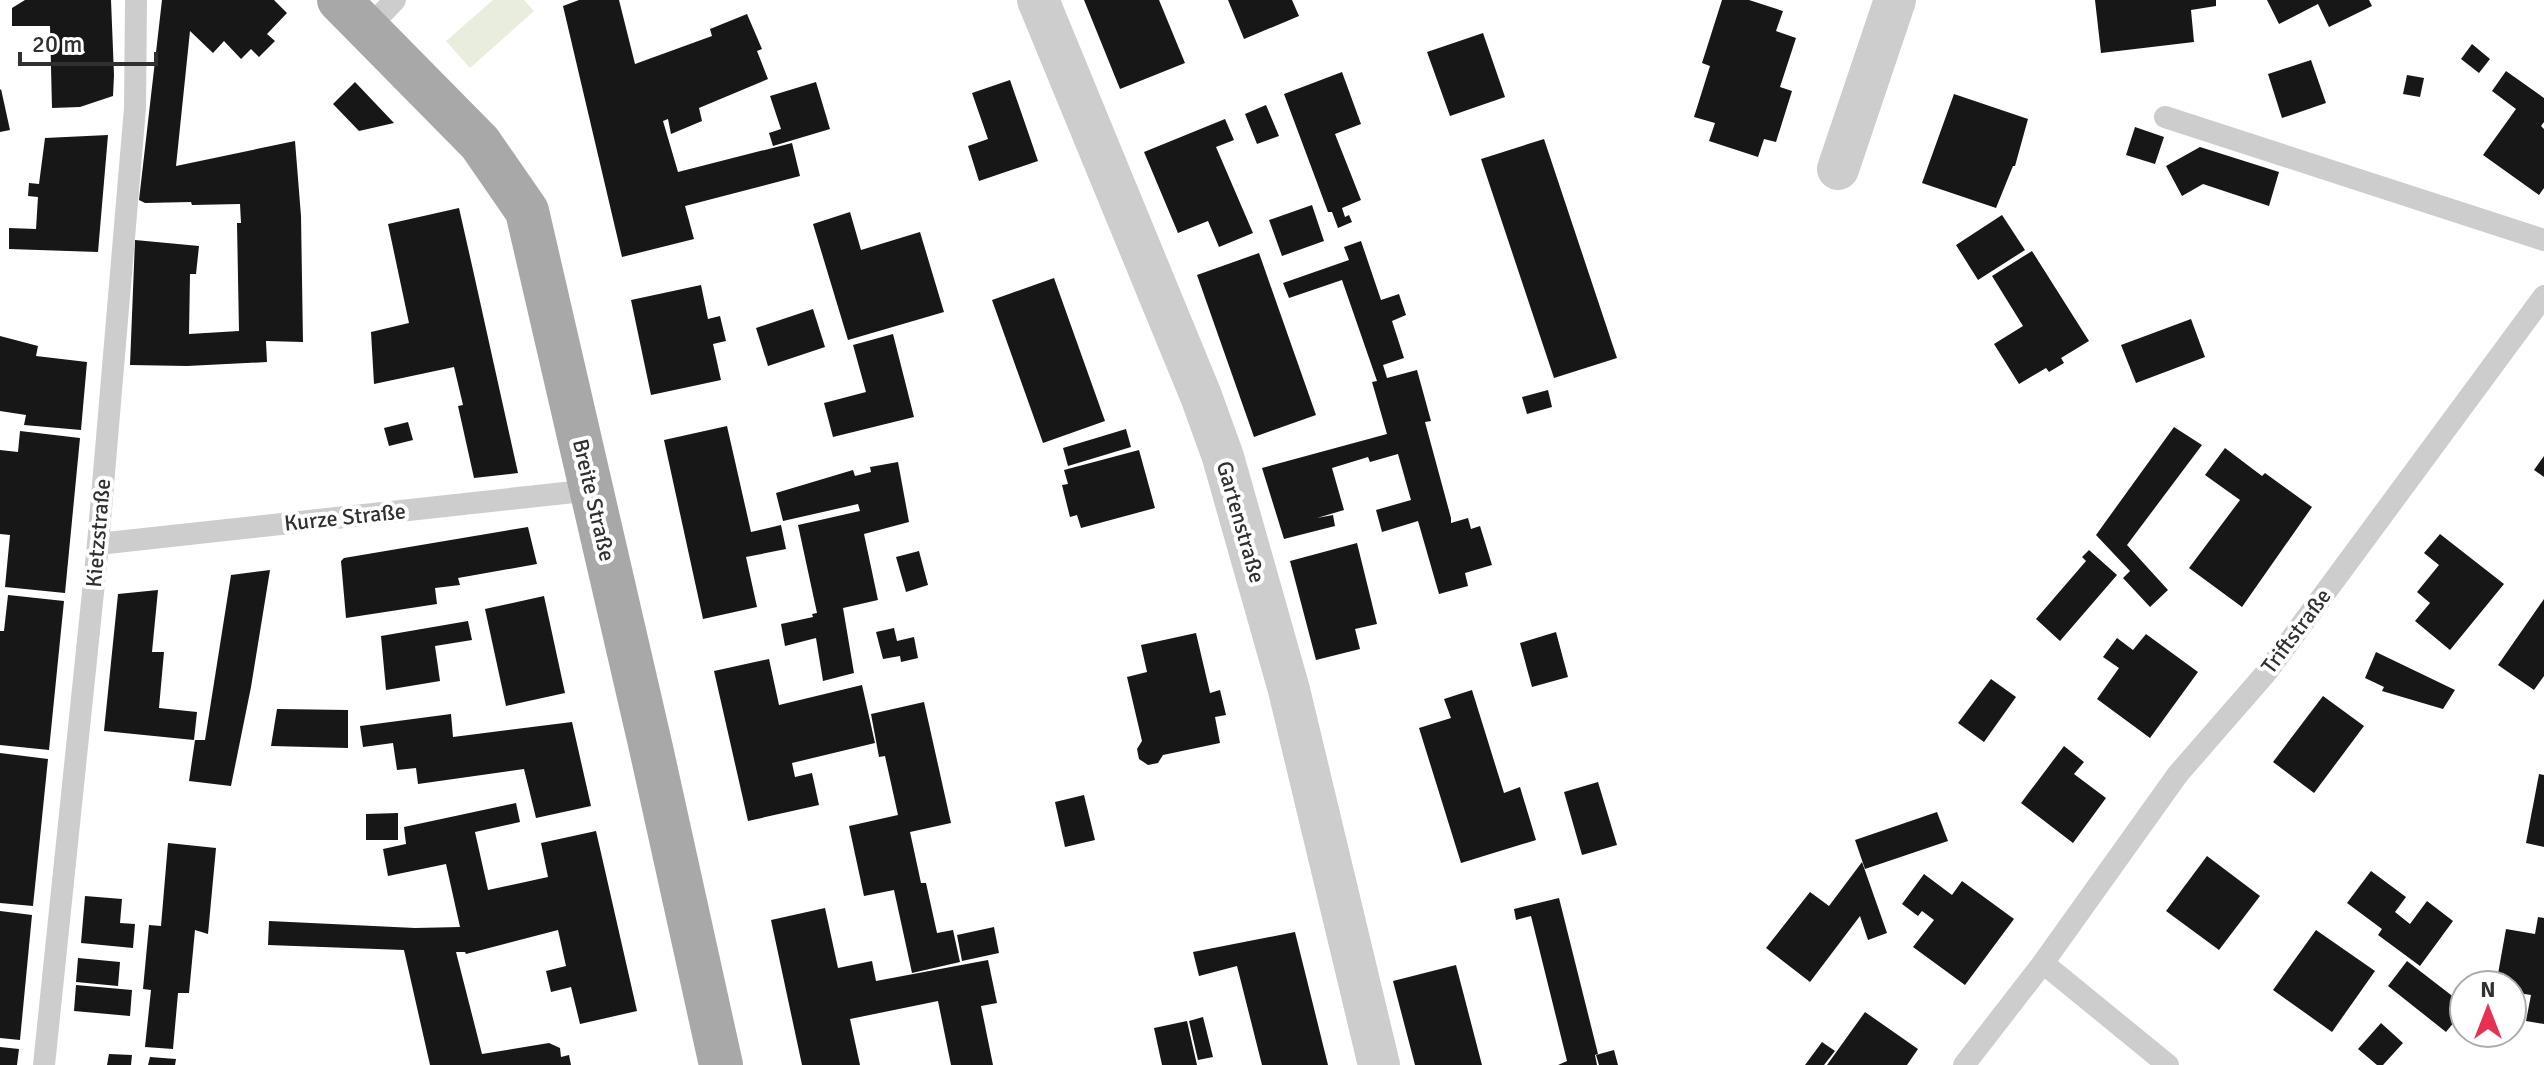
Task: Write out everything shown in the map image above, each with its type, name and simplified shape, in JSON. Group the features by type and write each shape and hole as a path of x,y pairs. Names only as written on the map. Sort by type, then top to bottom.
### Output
{"main road":[{"name":"Breite Straße","path":"367,9 480,143 527,211 721,1065"}],"street":[{"name":"Gartenstraße","path":"1038,0 1201,396 1223,457 1289,690 1379,1065"},
{"path":"1838,169 1895,0"}],"lane":[{"name":"Kietzstraße","path":"44,1065 98,544 135,108 136,0"},
{"path":"2165,117 2544,240"},
{"name":"Triftstraße","path":"1964,1065 2043,963 2178,774 2266,673 2544,296"},
{"name":"Kurze Straße","path":"98,544 592,490"},
{"path":"2043,963 2168,1065"}],"shaded area":[{"path":"493,0 524,0 534,11 470,68 446,41"}],"building":[{"path":"25,0 111,0 113,96 80,107 52,108 50,26 12,26 12,8"},
{"path":"162,0 274,0 287,13 267,34 275,41 259,57 251,49 241,59 224,41 213,53 190,31 176,166 295,141 301,216 303,342 266,341 267,362 130,365 135,240 199,246 196,274 190,274 189,334 239,331 237,223 241,223 240,204 192,205 191,202 145,203 139,200"},
{"path":"579,0 619,0 635,64 712,36 710,29 747,14 762,49 757,51 768,79 699,108 702,121 671,134 668,119 663,121 678,172 792,143 800,176 685,206 694,239 622,257 563,6"},
{"path":"1084,0 1159,0 1185,63 1120,89"},
{"path":"1228,0 1292,0 1299,16 1244,39"},
{"path":"1722,0 1749,0 1783,11 1776,31 1796,38 1780,87 1792,91 1776,142 1764,139 1758,157 1709,141 1715,123 1694,117 1710,66 1702,63"},
{"path":"2095,0 2216,0 2216,6 2191,10 2194,42 2101,53"},
{"path":"2267,0 2369,0 2372,6 2329,27 2318,4 2279,24"},
{"path":"1483,33 1505,97 1450,116 1427,52"},
{"path":"2472,44 2490,59 2479,73 2461,59"},
{"path":"2311,60 2326,103 2282,118 2268,74"},
{"path":"2506,71 2544,98 2544,122 2541,126 2544,129 2544,188 2539,195 2483,155 2516,109 2492,91"},
{"path":"1342,72 1361,124 1335,134 1361,200 1342,208 1345,217 1349,215 1352,222 1338,228 1332,212 1328,212 1284,94"},
{"path":"2407,75 2424,78 2420,97 2403,94"},
{"path":"1010,80 1038,161 979,181 968,146 988,139 972,93"},
{"path":"355,82 394,123 359,131 333,104"},
{"path":"816,82 830,129 773,146 769,133 781,129 770,96"},
{"path":"0,90 10,130 0,132"},
{"path":"1954,94 2028,119 2015,166 1996,208 1922,183"},
{"path":"1266,105 1279,136 1257,144 1245,114"},
{"path":"1225,119 1234,140 1216,147 1253,233 1219,247 1208,221 1178,233 1144,152"},
{"path":"2135,127 2164,137 2155,164 2126,155"},
{"path":"108,135 98,252 9,249 9,228 36,229 38,197 28,196 29,183 39,184 45,138"},
{"path":"1544,139 1617,358 1554,378 1481,159"},
{"path":"2200,147 2279,172 2269,206 2203,184 2182,196 2166,166"},
{"path":"1312,205 1324,241 1282,256 1269,220"},
{"path":"459,208 518,473 474,478 458,406 463,405 454,367 374,384 371,332 409,323 388,224"},
{"path":"850,212 861,250 920,232 944,312 848,340 813,224"},
{"path":"2002,215 2025,250 1978,280 1956,245"},
{"path":"1361,241 1381,300 1399,294 1406,315 1392,321 1404,358 1383,365 1387,378 1417,370 1431,421 1425,422 1451,523 1468,518 1471,529 1480,526 1492,565 1465,573 1468,586 1439,594 1418,521 1382,532 1376,510 1411,500 1398,454 1370,462 1368,457 1332,468 1344,510 1317,518 1333,515 1335,526 1284,539 1262,468 1387,434 1372,382 1377,381 1342,280 1289,298 1283,283 1349,260 1344,247"},
{"path":"2032,251 2089,341 2061,358 2064,363 2049,372 2046,368 2019,384 1994,344 2023,326 1992,276"},
{"path":"1259,253 1316,415 1254,437 1197,275"},
{"path":"1054,278 1105,421 1043,443 992,300"},
{"path":"701,285 708,319 720,316 726,341 713,344 721,380 651,395 631,300"},
{"path":"813,309 825,347 768,366 756,328"},
{"path":"2191,319 2205,357 2136,383 2121,345"},
{"path":"893,334 914,417 833,437 824,403 866,392 853,345"},
{"path":"0,336 38,346 36,356 87,362 81,430 24,425 26,415 0,411"},
{"path":"1548,390 1552,407 1527,414 1522,397"},
{"path":"408,422 413,440 389,446 384,428"},
{"path":"727,426 751,532 781,525 786,549 746,557 757,607 703,619 664,440"},
{"path":"2174,427 2202,445 2127,545 2168,590 2150,607 2123,578 2130,571 2096,535"},
{"path":"1126,429 1131,447 1068,466 1063,448"},
{"path":"20,431 80,438 65,593 5,587 10,535 0,534 0,450 18,452"},
{"path":"2225,448 2262,476 2265,473 2312,507 2242,607 2189,568 2240,500 2205,475"},
{"path":"1139,450 1155,508 1081,528 1077,515 1070,517 1062,485 1068,484 1064,470"},
{"path":"2544,456 2544,477 2534,470"},
{"path":"898,462 909,522 864,534 878,600 843,608 854,673 823,681 816,638 785,646 781,624 813,617 812,614 817,613 798,525 860,511 858,504 783,521 776,493 853,470 855,476 871,472 870,467"},
{"path":"528,527 537,564 458,578 460,585 435,588 437,604 346,618 341,561 344,558"},
{"path":"2440,534 2504,584 2450,650 2415,621 2430,603 2417,592 2439,565 2424,553"},
{"path":"1357,543 1377,624 1355,629 1360,649 1316,660 1290,561"},
{"path":"2089,550 2117,575 2060,641 2036,619 2086,561 2082,557"},
{"path":"919,551 928,585 906,592 896,557"},
{"path":"270,570 231,786 189,781 195,740 205,740 231,575"},
{"path":"158,590 152,652 164,652 159,708 197,712 194,740 104,731 118,594"},
{"path":"8,595 64,601 49,750 0,745 0,631 4,631"},
{"path":"544,596 565,693 506,706 485,609"},
{"path":"2544,599 2544,676 2534,690 2498,665"},
{"path":"468,621 472,640 435,646 440,681 386,690 381,636"},
{"path":"894,628 897,641 914,637 918,658 901,662 900,656 883,659 876,632"},
{"path":"1556,632 1568,677 1532,687 1520,643"},
{"path":"1196,633 1210,693 1220,690 1226,715 1215,717 1220,743 1163,755 1158,763 1148,765 1139,759 1137,749 1142,741 1127,677 1147,672 1141,645"},
{"path":"2146,634 2198,672 2150,738 2097,699 2119,668 2103,657 2117,638 2133,650"},
{"path":"2376,652 2455,690 2443,709 2382,691 2384,687 2365,678"},
{"path":"769,659 779,705 862,685 875,743 792,763 795,777 812,773 819,805 748,821 714,671"},
{"path":"1991,679 2016,697 1984,742 1958,723"},
{"path":"1472,690 1504,793 1520,787 1536,840 1461,863 1419,728 1451,718 1444,699"},
{"path":"2323,696 2364,726 2314,793 2273,762"},
{"path":"924,702 951,823 910,832 921,883 926,883 937,933 953,930 960,962 912,973 894,890 864,896 849,826 898,815 885,756 879,757 871,714"},
{"path":"277,709 348,710 348,748 271,746"},
{"path":"451,714 453,737 572,722 591,806 536,818 524,769 418,784 416,768 397,770 393,743 363,747 360,726"},
{"path":"2064,746 2084,762 2074,774 2106,798 2073,843 2021,803"},
{"path":"0,753 48,759 33,906 0,903"},
{"path":"2539,774 2544,775 2544,847 2526,843"},
{"path":"1598,782 1617,845 1582,855 1564,792"},
{"path":"1084,795 1095,840 1065,847 1055,802"},
{"path":"516,803 520,822 475,832 488,890 548,877 541,843 596,831 637,1011 580,1024 571,987 551,992 546,971 566,966 558,930 466,954 456,952 482,1054 549,1043 560,1048 561,1057 569,1055 571,1065 430,1065 404,950 268,945 269,921 415,928 460,927 446,864 388,876 383,849 406,844 404,827"},
{"path":"1937,812 1948,841 1865,869 1855,840"},
{"path":"398,813 398,840 366,840 366,814"},
{"path":"168,843 216,848 208,934 195,930 189,993 178,993 173,1049 145,1047 151,990 143,989 149,925 161,926"},
{"path":"2207,856 2260,896 2219,950 2166,911"},
{"path":"1862,862 1887,933 1868,940 1860,916 1810,982 1766,948 1810,892 1829,906"},
{"path":"2371,871 2406,897 2395,912 2410,924 2427,901 2453,921 2420,966 2378,935 2382,929 2347,903"},
{"path":"1924,874 1952,895 1962,881 2014,919 1965,985 1913,947 1934,920 1922,911 1918,916 1902,904"},
{"path":"85,896 122,899 120,923 135,924 133,948 81,943"},
{"path":"1559,898 1598,1054 1595,1055 1597,1065 1558,1065 1567,1061 1531,916 1516,920 1514,909"},
{"path":"825,908 838,968 872,961 876,981 988,960 997,1003 981,1006 993,1065 951,1065 938,1001 850,1019 860,1065 802,1065 771,920"},
{"path":"0,911 32,915 20,1040 0,1038"},
{"path":"2538,917 2544,918 2544,1024 2528,1021 2531,995 2528,995 2528,969 2499,969 2506,929 2535,934"},
{"path":"994,927 999,953 962,961 957,935"},
{"path":"2316,930 2375,971 2332,1032 2273,990"},
{"path":"1295,932 1328,1065 1262,1065 1237,966 1199,976 1193,952"},
{"path":"78,958 120,962 118,986 76,982"},
{"path":"2407,961 2448,993 2448,1030 2446,1032 2388,986"},
{"path":"1456,965 1482,1065 1415,1065 1393,981"},
{"path":"76,985 132,990 130,1016 74,1011"},
{"path":"1865,1012 1918,1049 1907,1065 1827,1065"},
{"path":"1203,1017 1213,1057 1198,1060 1189,1021"},
{"path":"1187,1021 1197,1065 1162,1065 1154,1028"},
{"path":"2381,1023 2403,1043 2383,1065 2377,1065 2358,1049"},
{"path":"1822,1042 1835,1051 1824,1065 1805,1065"},
{"path":"0,1047 19,1049 17,1065 0,1065"},
{"path":"1614,1050 1618,1065 1599,1065 1596,1055"},
{"path":"109,1054 132,1055 131,1065 107,1065"},
{"path":"150,1057 176,1059 175,1065 148,1065"}]}
